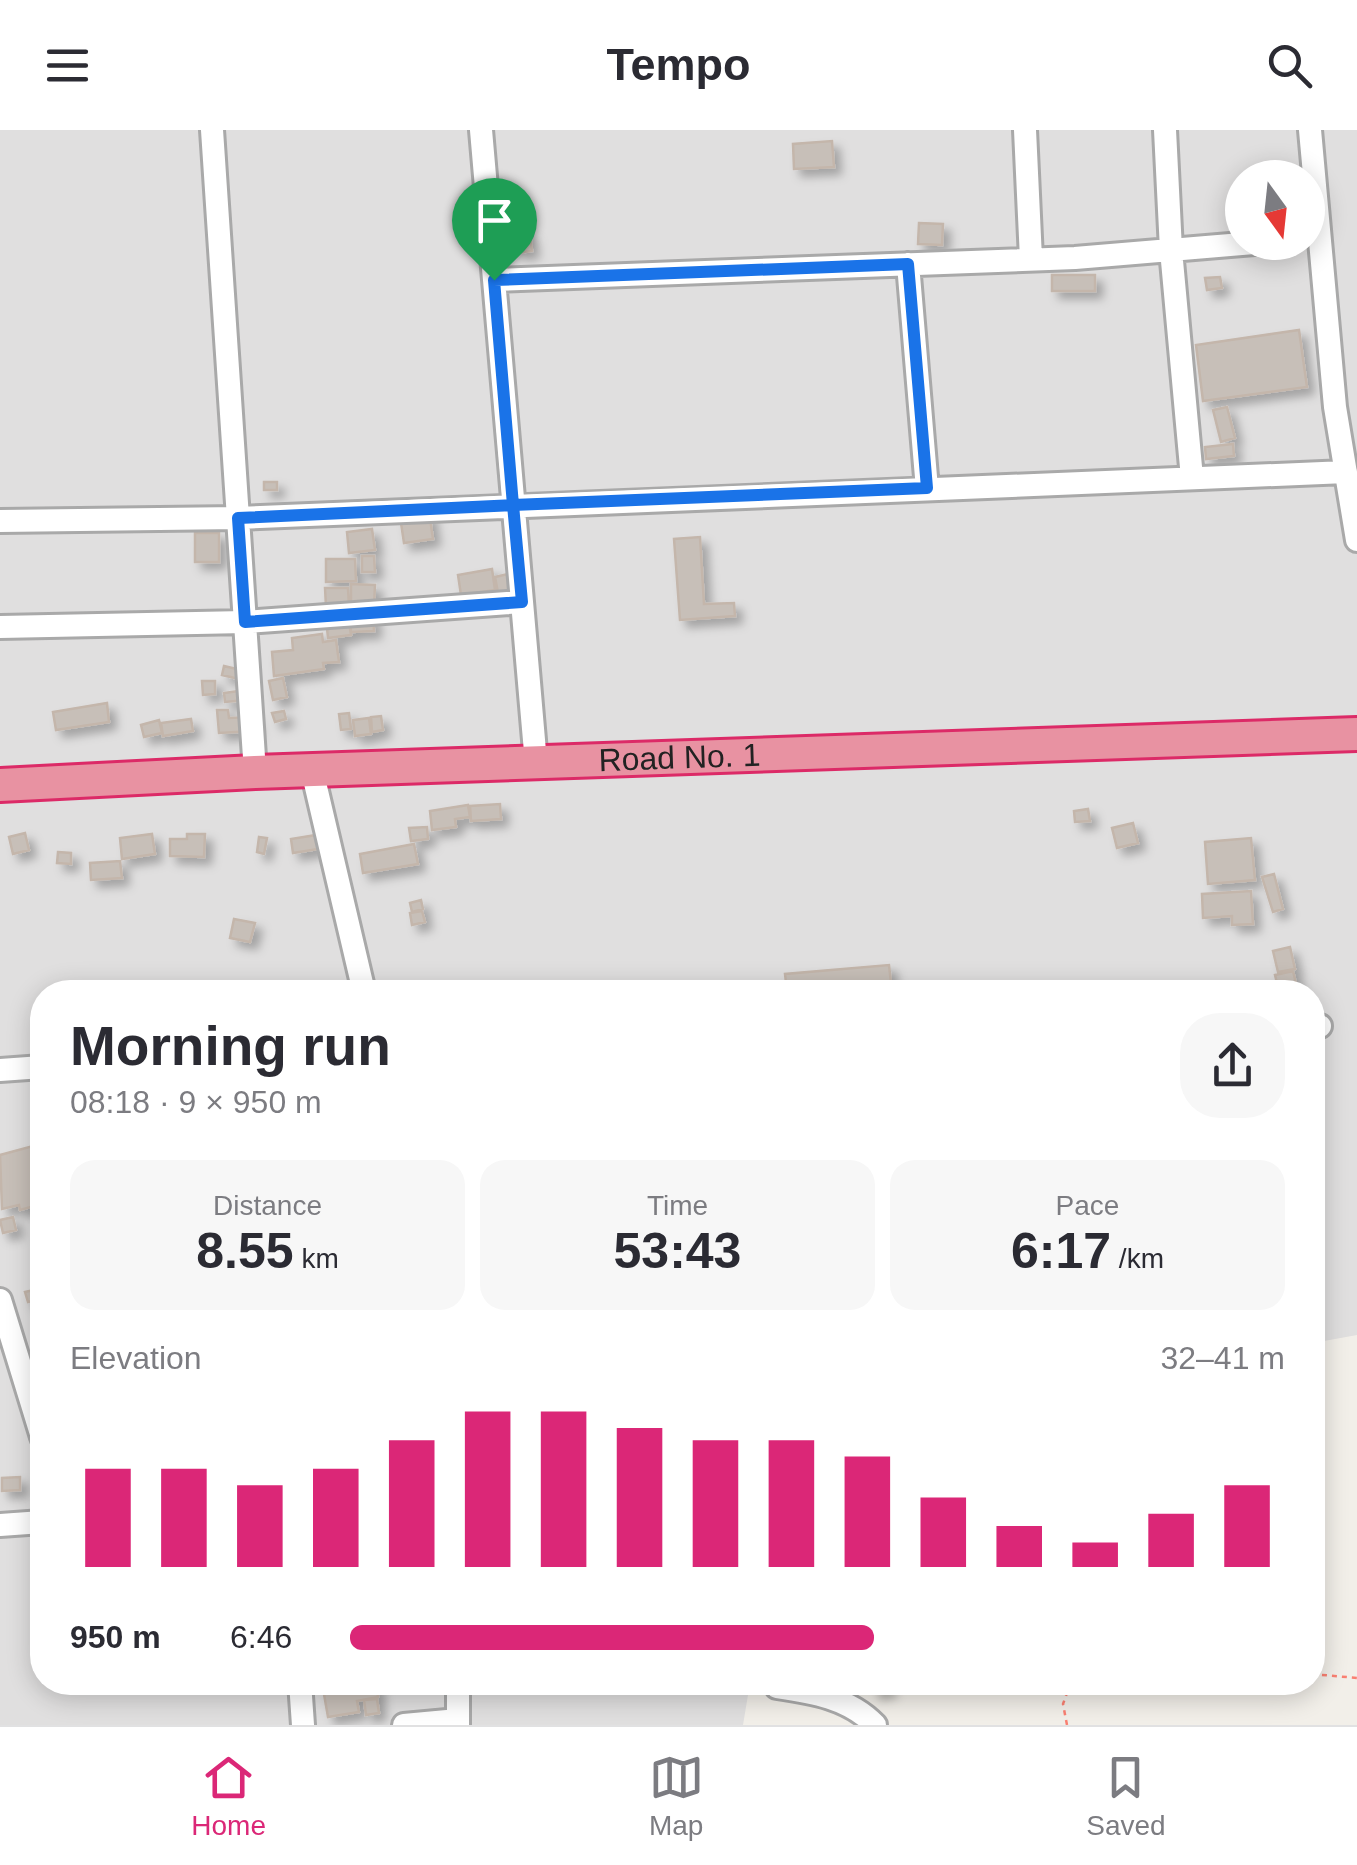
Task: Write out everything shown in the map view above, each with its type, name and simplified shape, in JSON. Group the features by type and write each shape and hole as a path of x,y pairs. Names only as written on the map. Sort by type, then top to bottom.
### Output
{"highway":[{"name":"Road No. 1","path":"0,784 1357,734"}],"street":[{"path":"212,130 255,772"},
{"path":"481,130 536,762"},
{"path":"1025,130 1031,259"},
{"path":"1165,130 1171,250 1192,478"},
{"path":"1310,130 1311,160"},
{"path":"494,280 1031,259 1225,245"},
{"path":"1317,260 1357,540"},
{"path":"908,264 927,488"},
{"path":"0,521 238,518 1346,472"},
{"path":"0,627 245,622 522,602"},
{"path":"312,770 361,980"},
{"path":"0,1070 30,1069"},
{"path":"0,1300 30,1398"},
{"path":"0,1525 30,1523"},
{"path":"301,1695 303,1725"},
{"path":"404,1725 458,1722 458,1695"},
{"path":"824,1695 866,1716 875,1725"}],"path":[{"path":"1325,1675 1357,1678"},
{"path":"1066,1695 1067,1725"}],"shaded area":[{"path":"0,130 1357,130 1357,1335 1325,1341 1325,980 30,980 30,1695 748,1695 743,1725 0,1725"}],"building":[{"path":"832,141 834,167 794,169 793,144"},
{"path":"919,223 943,224 942,245 918,244"},
{"path":"530,233 532,251 517,253 516,235"},
{"path":"1052,275 1095,275 1095,291 1052,291"},
{"path":"1220,277 1222,288 1207,290 1205,278"},
{"path":"1299,330 1307,387 1203,401 1196,345"},
{"path":"1227,407 1235,438 1221,442 1213,410"},
{"path":"1233,444 1234,456 1206,459 1205,447"},
{"path":"264,482 277,482 277,490 264,490"},
{"path":"429,512 433,539 404,543 400,516"},
{"path":"372,529 375,550 349,553 347,532"},
{"path":"195,533 219,533 219,562 195,562"},
{"path":"700,537 704,604 734,603 735,616 680,620 674,539"},
{"path":"362,556 374,556 375,572 362,572"},
{"path":"326,559 355,559 356,581 326,582"},
{"path":"492,569 495,590 461,595 458,575"},
{"path":"508,574 512,590 498,593 495,577"},
{"path":"351,584 375,585 374,606 351,606"},
{"path":"325,588 348,588 349,606 326,607"},
{"path":"348,615 351,635 328,638 326,618"},
{"path":"373,616 374,631 351,632 350,617"},
{"path":"322,634 323,642 336,640 339,662 323,663 324,669 274,676 272,652 293,650 292,638"},
{"path":"224,666 245,671 243,680 222,675"},
{"path":"283,678 287,697 273,700 269,681"},
{"path":"202,681 215,681 215,694 203,695"},
{"path":"246,690 247,700 225,702 224,693"},
{"path":"107,703 109,722 56,730 53,712"},
{"path":"217,710 228,710 229,718 253,717 254,731 219,733"},
{"path":"284,711 286,719 275,722 272,713"},
{"path":"349,713 351,729 341,730 339,714"},
{"path":"381,716 383,730 372,732 371,717"},
{"path":"369,718 371,734 355,736 353,720"},
{"path":"191,719 193,731 163,736 161,723"},
{"path":"159,720 162,733 144,737 141,725"},
{"path":"500,804 501,819 471,821 470,806"},
{"path":"468,805 470,817 455,819 456,827 432,830 430,811"},
{"path":"1088,809 1090,821 1075,822 1074,811"},
{"path":"1133,823 1138,843 1117,848 1112,828"},
{"path":"427,827 428,839 411,841 409,828"},
{"path":"25,833 29,850 13,854 9,837"},
{"path":"152,834 155,854 122,859 120,838"},
{"path":"187,834 205,834 204,857 170,856 170,839 187,839"},
{"path":"316,835 318,849 293,853 291,839"},
{"path":"259,837 267,838 264,854 257,852"},
{"path":"1251,838 1255,880 1208,884 1205,842"},
{"path":"414,844 418,864 363,873 360,854"},
{"path":"58,852 71,853 71,864 57,863"},
{"path":"120,861 122,878 91,880 90,863"},
{"path":"1274,874 1283,909 1273,912 1262,877"},
{"path":"1251,891 1253,924 1232,925 1232,916 1203,918 1202,894"},
{"path":"421,900 423,909 412,912 410,903"},
{"path":"422,911 425,922 412,925 410,913"},
{"path":"234,919 255,923 250,942 230,938"},
{"path":"1290,947 1295,969 1278,972 1273,951"},
{"path":"889,965 891,980 786,980 785,974"},
{"path":"1293,971 1295,980 1276,980 1275,975"},
{"path":"30,1147 30,1207 2,1209 0,1155"},
{"path":"13,1217 16,1230 3,1233 0,1220"},
{"path":"20,1477 20,1490 2,1491 2,1478"},
{"path":"324,1695 378,1695 357,1701 359,1712 328,1717"},
{"path":"377,1699 379,1713 366,1715 364,1700"}],"route":[{"path":"494,280 513,505 238,518 245,622 522,602 513,505 927,488 908,264 494,280"}]}
